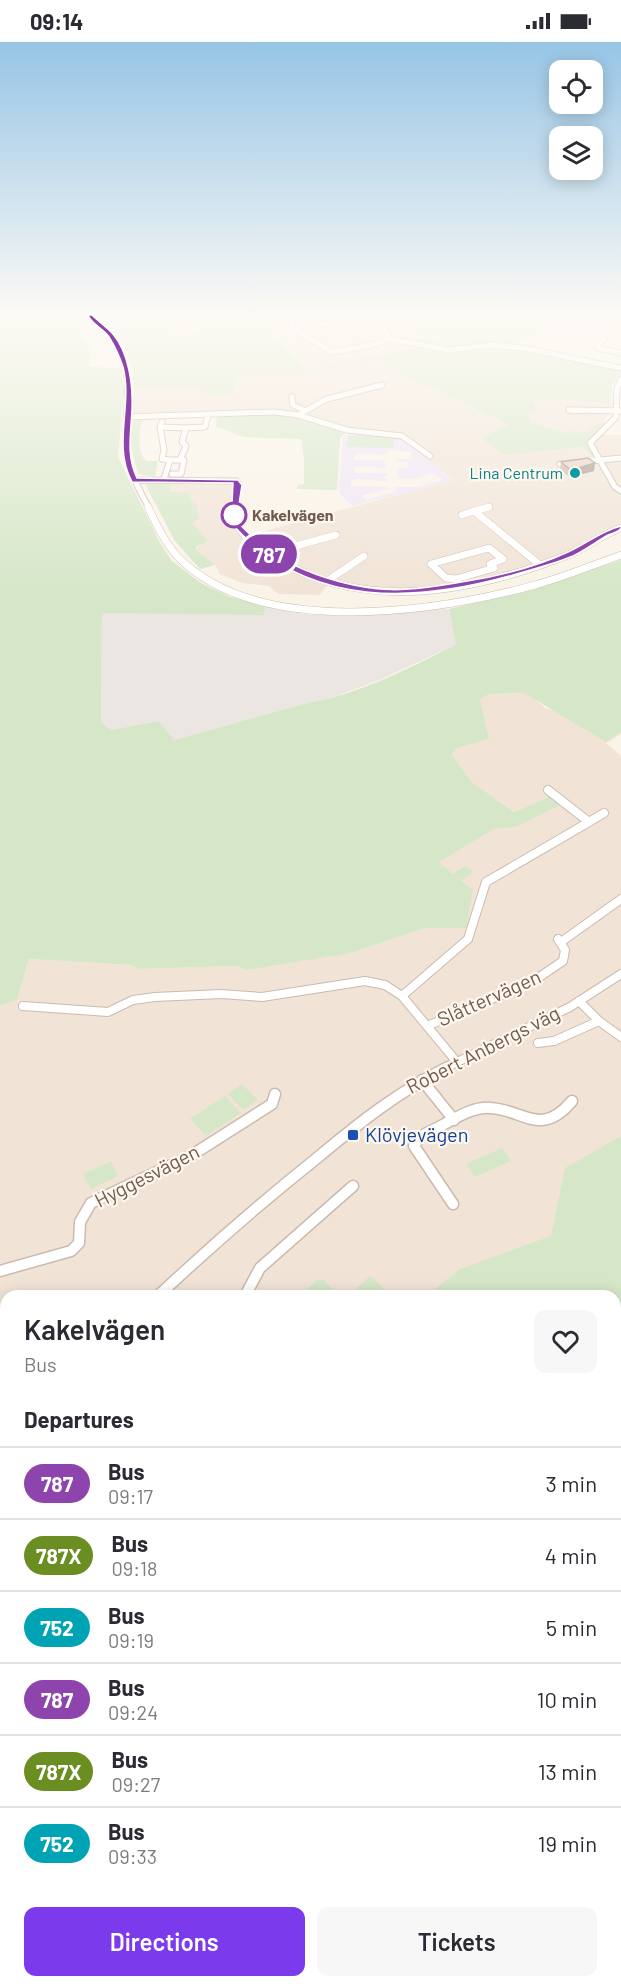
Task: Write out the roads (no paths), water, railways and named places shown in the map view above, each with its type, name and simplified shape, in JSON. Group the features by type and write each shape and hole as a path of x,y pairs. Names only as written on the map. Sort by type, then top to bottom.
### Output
{"street":[{"path":"127,407 126,451 134,480 178,558 205,580 231,593 309,611 365,612 447,604 528,587 621,555"},
{"path":"297,407 304,410"},
{"path":"298,415 311,407"},
{"path":"579,409 619,412"},
{"path":"127,417 160,419 257,411 298,415 402,436 430,456"},
{"path":"619,412 611,423 590,441 590,446 619,488"},
{"path":"160,419 186,428 205,427 208,415"},
{"path":"160,419 169,436 162,459 182,458"},
{"path":"134,480 181,474 184,460 182,458 186,446 182,442 186,428"},
{"path":"169,436 183,436"},
{"path":"164,454 182,458"},
{"path":"560,464 621,458"},
{"path":"165,476 170,460"},
{"path":"165,476 233,480 238,483 233,517 235,523 255,544 297,570 357,590 384,593 428,591 462,586 570,554 608,532 621,528"},
{"path":"462,515 489,507"},
{"path":"474,511 540,564"},
{"path":"272,556 295,546 336,535"},
{"path":"456,579 494,568 490,564 503,559 489,548 431,564 446,578 456,579 462,586"},
{"path":"327,581 364,556"},
{"path":"548,790 589,822"},
{"path":"402,996 468,939 473,929 480,891 486,882 604,813"},
{"name":"Slåttervägen","path":"427,1026 532,982 563,962 565,950 560,940 621,899"},
{"name":"Robert Anbergs väg","path":"165,1290 258,1204 365,1118 422,1080 456,1061 579,1001 619,977"},
{"path":"23,1006 108,1012 133,1000 155,996 221,994 262,997 353,981 375,982 402,996 456,1061"},
{"path":"579,1001 599,1021 621,1037"},
{"path":"538,1043 554,1041 599,1021"},
{"path":"422,1080 454,1120"},
{"name":"Hyggesvägen","path":"0,1271 71,1251 79,1244 78,1230 83,1212 91,1203 209,1145 272,1104 275,1095"},
{"path":"453,1204 414,1146 418,1138 483,1108 502,1111 526,1121 541,1122 566,1110 572,1101"},
{"path":"248,1290 260,1268 353,1186"}],"place":[{"name":"Lina Centrum","path":"575,473"},
{"name":"Kakelvägen","path":"234,515"},
{"name":"Klövjevägen","path":"353,1135"}]}
